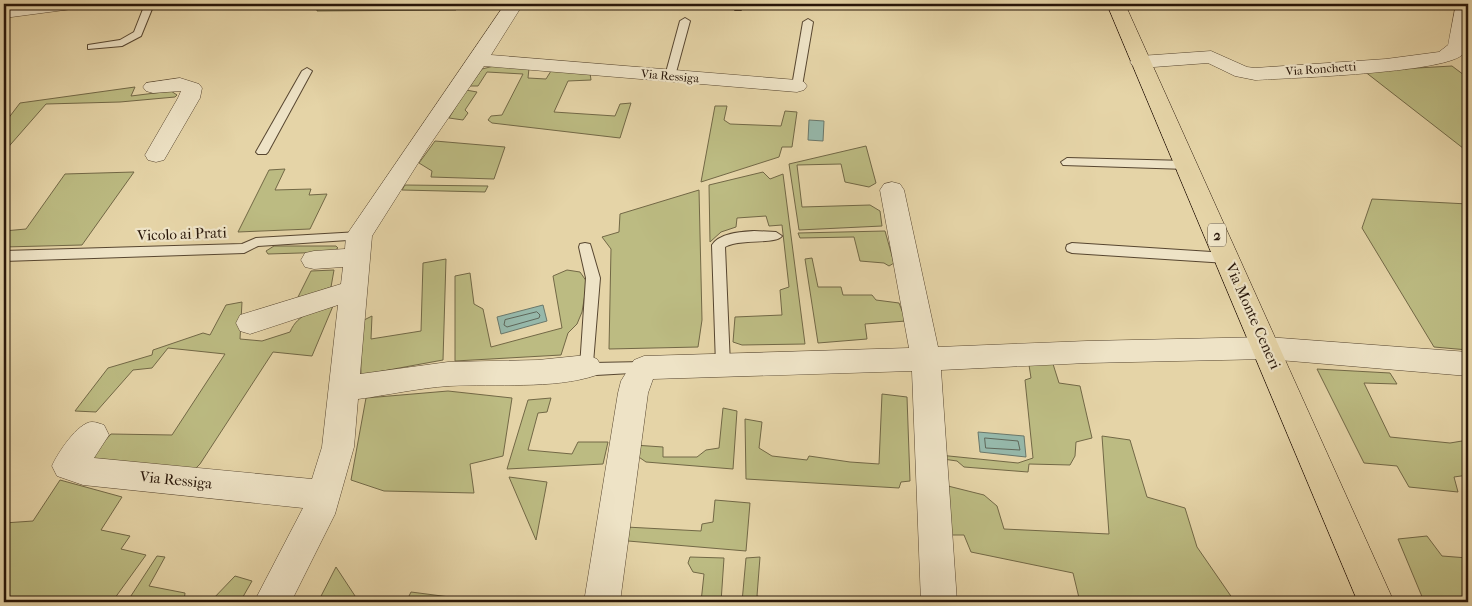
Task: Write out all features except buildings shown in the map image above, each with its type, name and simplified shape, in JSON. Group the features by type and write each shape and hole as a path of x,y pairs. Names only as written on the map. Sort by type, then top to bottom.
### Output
{"main road":[{"name":"Via Monte Ceneri","path":"1116,4 1376,602"}],"street":[{"path":"4,12 72,4"},
{"path":"272,602 318,514 338,447 358,247 416,148 478,60 514,4"},
{"name":"Via Ronchetti","path":"1140,62 1211,57 1242,72 1255,74 1386,66 1444,56 1455,51 1458,45 1465,4"},
{"name":"Via Ressiga","path":"478,60 797,86"},
{"path":"153,87 180,84 192,88 189,98 156,156"},
{"path":"892,190 926,359 939,602"},
{"path":"314,260 358,247"},
{"path":"250,323 354,290"},
{"path":"602,602 633,393 636,381 644,368 1087,352 1267,348 1468,364"},
{"path":"344,389 448,374 538,372 587,367"},
{"name":"Via Ressiga","path":"93,435 68,466 82,471 324,495"}],"lane":[{"path":"91,47 122,43 138,34 149,4"},
{"path":"670,76 684,22"},
{"name":"Via Ressiga","path":"797,86 808,22"},
{"path":"262,152 307,71"},
{"path":"1067,162 1187,165"},
{"path":"723,365 718,245 724,240 732,238 776,236"},
{"name":"Vicolo ai Prati","path":"4,256 244,248 256,242 358,247"},
{"path":"585,247 593,278 587,367 596,369 644,368"},
{"path":"1072,248 1227,258"}],"shaded area":[{"path":"317,4 460,4 456,10 317,11"},
{"path":"498,65 529,68 528,78 546,79 551,71 590,73 591,80 568,81 554,112 615,116 620,104 631,103 620,138 492,123 488,120 491,116 502,115 523,74 487,72 478,86 470,86 482,69"},
{"path":"1452,66 1468,78 1468,152 1364,71"},
{"path":"135,87 131,96 171,91 177,95 175,97 120,102 46,104 4,152 4,124 20,103"},
{"path":"466,90 477,92 465,110 468,113 463,120 449,118"},
{"path":"715,106 727,106 724,120 730,124 781,126 785,111 797,112 792,147 782,147 779,157 701,182"},
{"path":"435,141 505,147 494,179 431,177 432,171 419,163"},
{"path":"866,146 876,183 869,187 845,182 841,164 797,165 802,207 870,205 880,211 882,226 799,230 789,164"},
{"path":"285,169 275,190 311,189 309,195 327,194 310,229 238,232 269,170"},
{"path":"134,172 82,245 4,247 4,231 26,229 65,174"},
{"path":"763,172 770,179 783,174 805,344 742,345 733,342 735,317 782,315 780,290 789,287 782,225 769,226 766,216 737,218 736,227 721,232 710,242 709,185"},
{"path":"405,185 488,186 485,192 402,190"},
{"path":"699,190 702,320 698,347 609,349 611,249 602,237 619,232 620,214"},
{"path":"1372,199 1468,204 1468,350 1434,347 1362,228"},
{"path":"885,231 894,263 889,266 884,263 860,261 854,237 800,238 798,233"},
{"path":"274,246 336,246 338,248 332,252 268,254 266,251"},
{"path":"812,258 818,287 841,287 843,295 872,295 876,300 899,303 906,321 865,324 867,339 818,343 805,259"},
{"path":"446,259 443,360 361,375 360,322 372,316 371,339 421,331 423,263"},
{"path":"334,270 331,287 297,299 311,271"},
{"path":"567,270 580,272 587,282 582,312 577,324 568,333 561,355 455,361 455,276 470,273 474,304 483,309 491,347 562,328 553,276"},
{"path":"242,302 240,339 262,341 290,332 302,317 314,311 333,306 312,356 273,352 200,464 191,473 86,461 111,434 172,435 225,354 168,348 152,368 133,370 96,412 75,411 108,368 152,355 153,350 203,333 210,335 226,305"},
{"path":"1053,364 1059,383 1080,386 1092,438 1076,442 1075,456 1070,465 1029,464 1028,472 964,467 957,461 943,459 939,455 1018,463 1033,458 1025,380 1031,378 1029,365"},
{"path":"1317,369 1390,373 1397,384 1364,383 1390,437 1450,443 1468,440 1468,475 1454,477 1458,492 1409,487 1397,466 1364,463"},
{"path":"448,391 512,398 503,456 470,464 474,493 384,491 351,480 366,398"},
{"path":"882,394 907,397 910,481 901,482 899,488 746,479 745,419 762,422 759,448 772,456 807,460 809,456 879,464"},
{"path":"551,398 547,412 538,413 528,450 572,454 578,442 608,442 603,464 507,469 528,400"},
{"path":"723,408 737,411 733,469 646,462 633,453 634,445 663,447 663,457 697,457 706,450 719,448"},
{"path":"1102,436 1130,440 1147,497 1185,508 1197,547 1235,602 1080,602 1073,573 971,552 964,535 950,535 948,486 984,495 997,506 1004,529 1109,534"},
{"path":"509,477 547,482 536,540"},
{"path":"60,480 122,497 101,530 130,536 121,549 146,555 112,602 4,602 4,523 33,521"},
{"path":"715,500 750,503 746,551 628,541 626,527 701,531 702,524 713,522"},
{"path":"1427,536 1442,556 1468,558 1468,602 1425,602 1423,599 1398,539"},
{"path":"157,556 165,557 149,586 185,593 184,602 127,602"},
{"path":"690,557 724,558 721,602 701,602 704,574 693,572 688,563"},
{"path":"760,557 757,596 781,602 742,602 746,558"},
{"path":"336,567 359,602 318,602"},
{"path":"235,576 252,581 240,602 191,602 211,601"},
{"path":"411,592 473,600 472,602 406,602"}],"water":[{"path":"809,120 824,121 823,141 808,140"},
{"path":"543,305 547,321 501,334 497,317"},
{"path":"978,432 1024,436 1026,457 980,452"}]}
